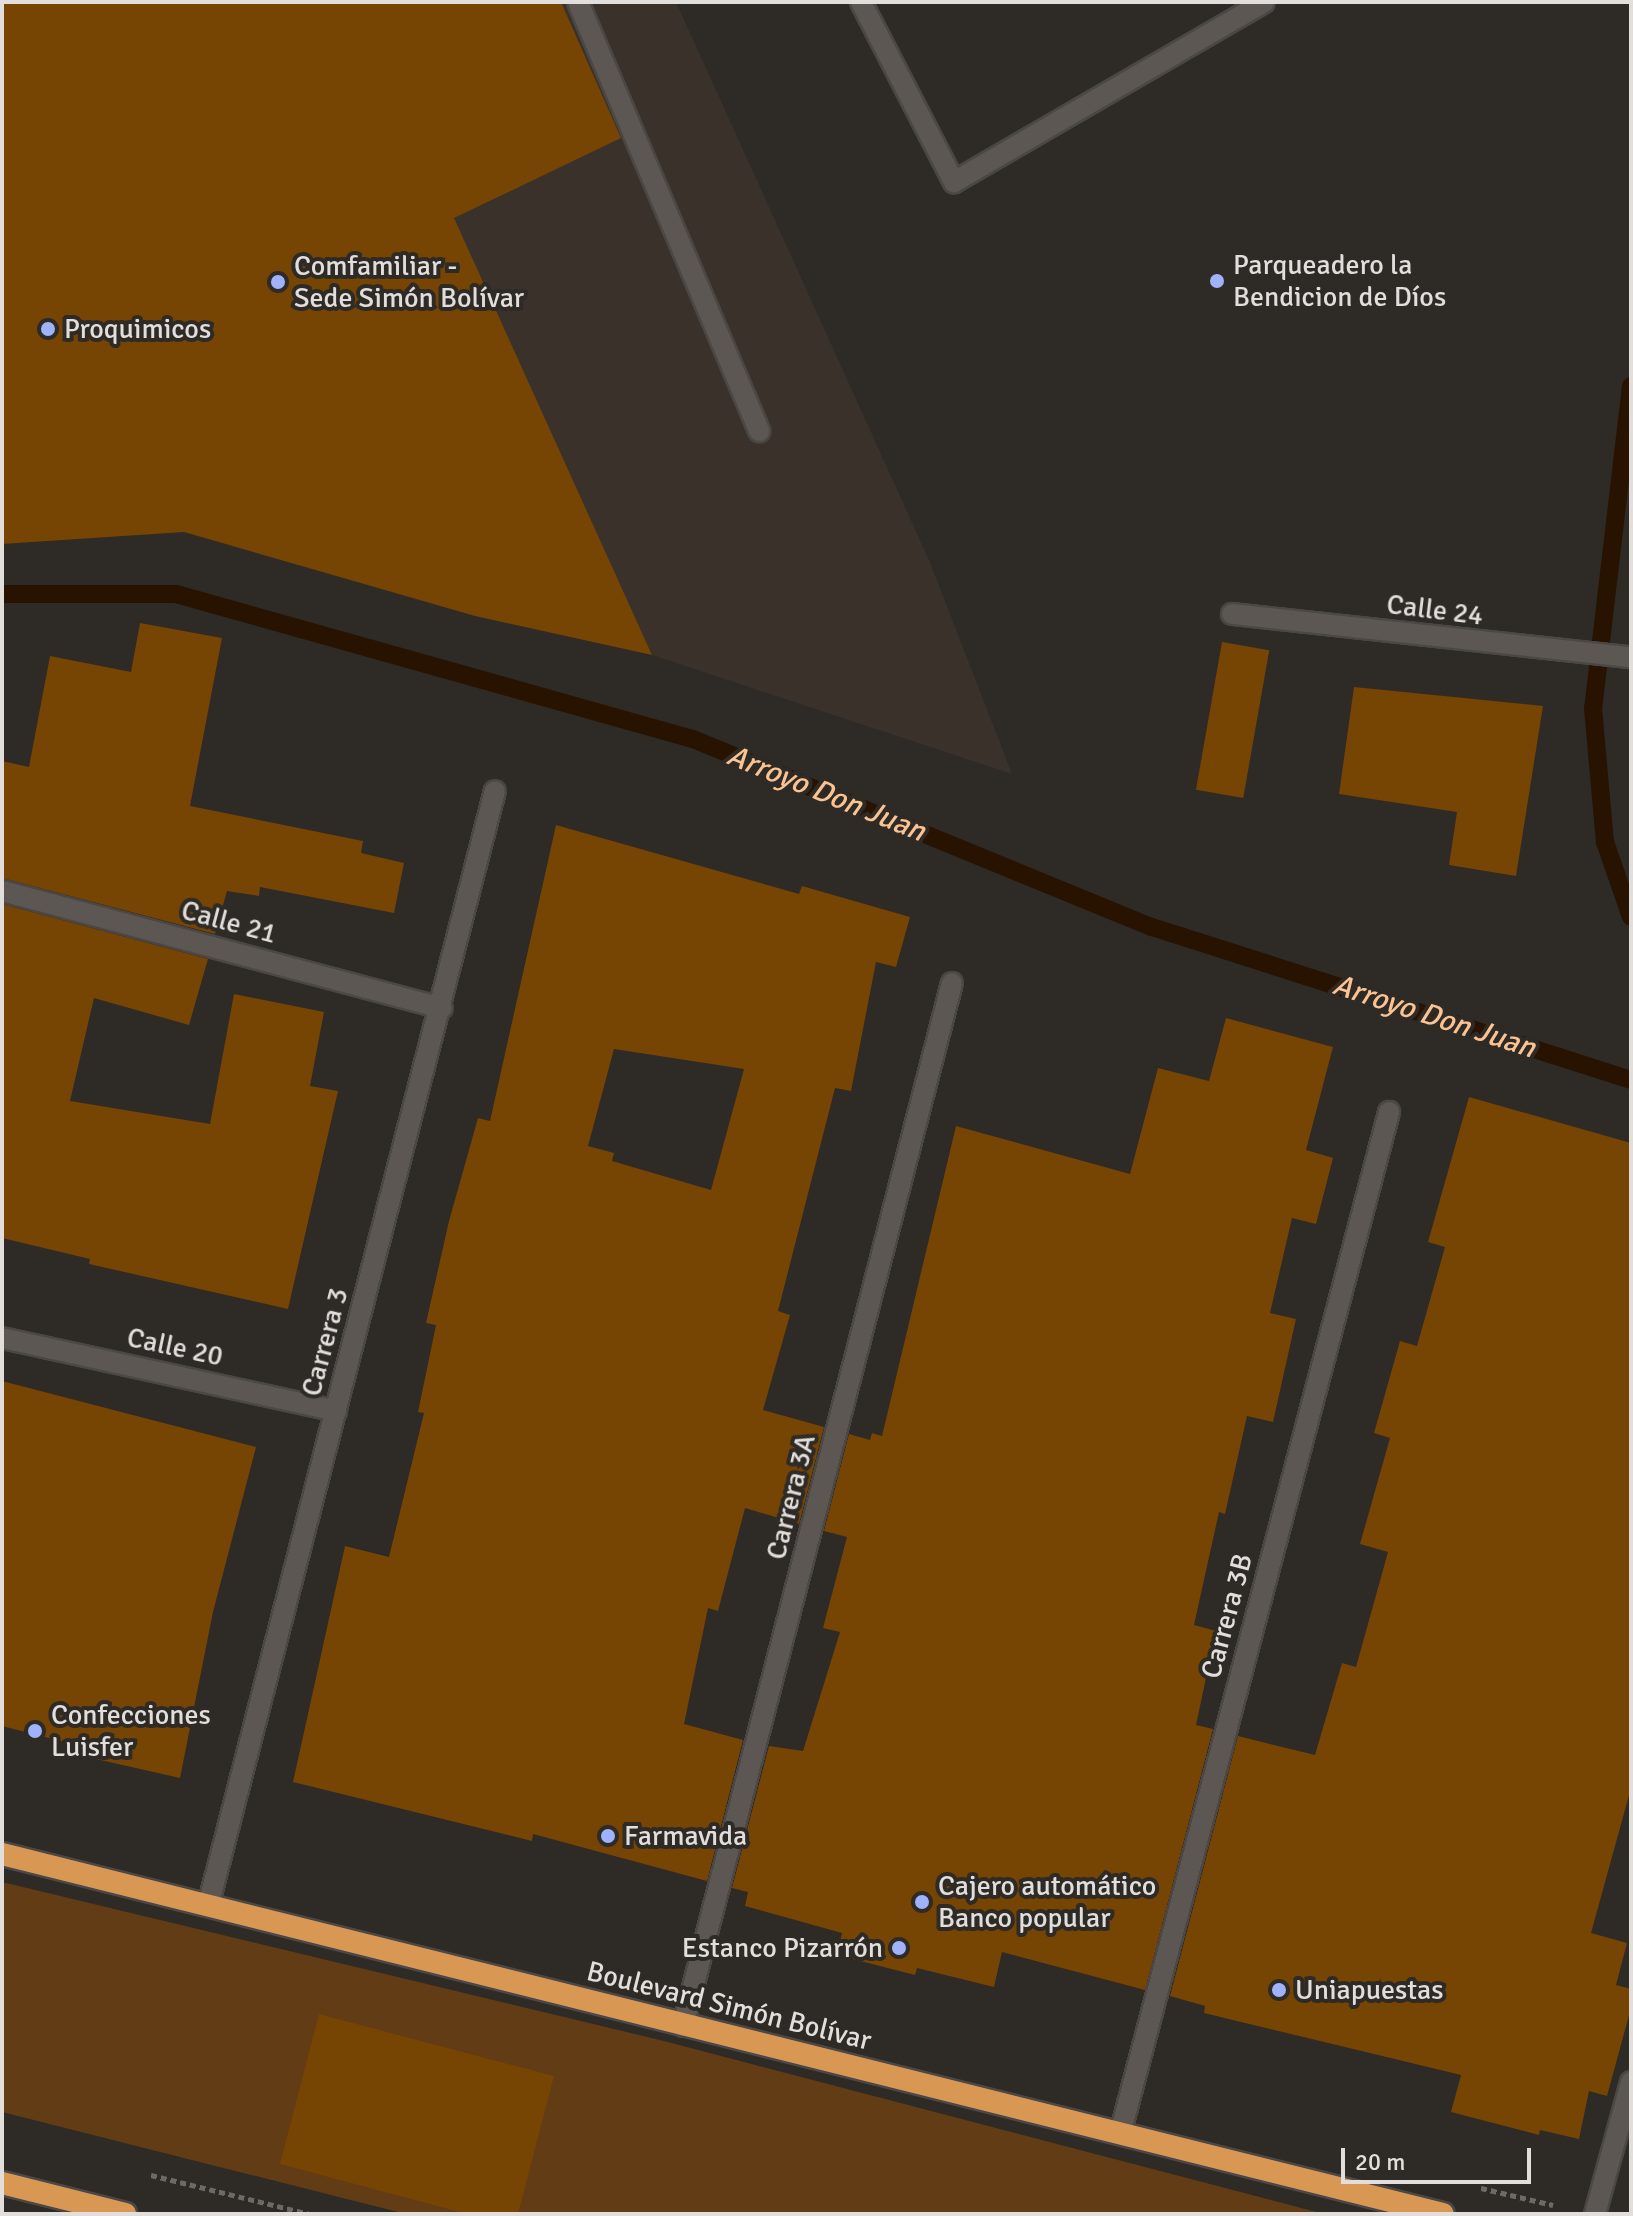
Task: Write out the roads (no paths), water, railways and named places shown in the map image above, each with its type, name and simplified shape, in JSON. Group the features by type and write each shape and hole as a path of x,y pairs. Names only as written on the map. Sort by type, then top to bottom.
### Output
{"highway":[{"name":"Boulevard Simón Bolívar","path":"2,1854 1443,2214"},
{"path":"2,2183 125,2214"}],"street":[{"path":"578,2 759,431"},
{"path":"861,2 954,182 1264,2"},
{"name":"Calle 24","path":"1232,614 1573,654 1629,657"},
{"name":"Carrera 3","path":"208,1906 442,1008 495,791"},
{"name":"Calle 21","path":"2,891 442,1008"},
{"name":"Carrera 3A","path":"683,2026 952,983"},
{"name":"Carrera 3B","path":"1120,2134 1389,1112"},
{"name":"Calle 20","path":"2,1338 336,1411"},
{"path":"1595,2214 1631,2082"}],"waterway":[{"path":"1631,386 1593,708 1605,842 1631,917"},
{"name":"Arroyo Don Juan","path":"2,594 176,594 693,739 1152,927 1631,1080"}],"place":[{"name":"Parqueadero la Bendicion de Díos","path":"1217,281"},
{"name":"Comfamiliar - Sede Simón Bolívar","path":"278,282"},
{"name":"Proquimicos","path":"48,329"},
{"name":"Confecciones Luisfer","path":"35,1731"},
{"name":"Farmavida","path":"608,1836"},
{"name":"Cajero automático Banco popular","path":"922,1902"},
{"name":"Estanco Pizarrón","path":"899,1948"},
{"name":"Uniapuestas","path":"1279,1990"}]}
